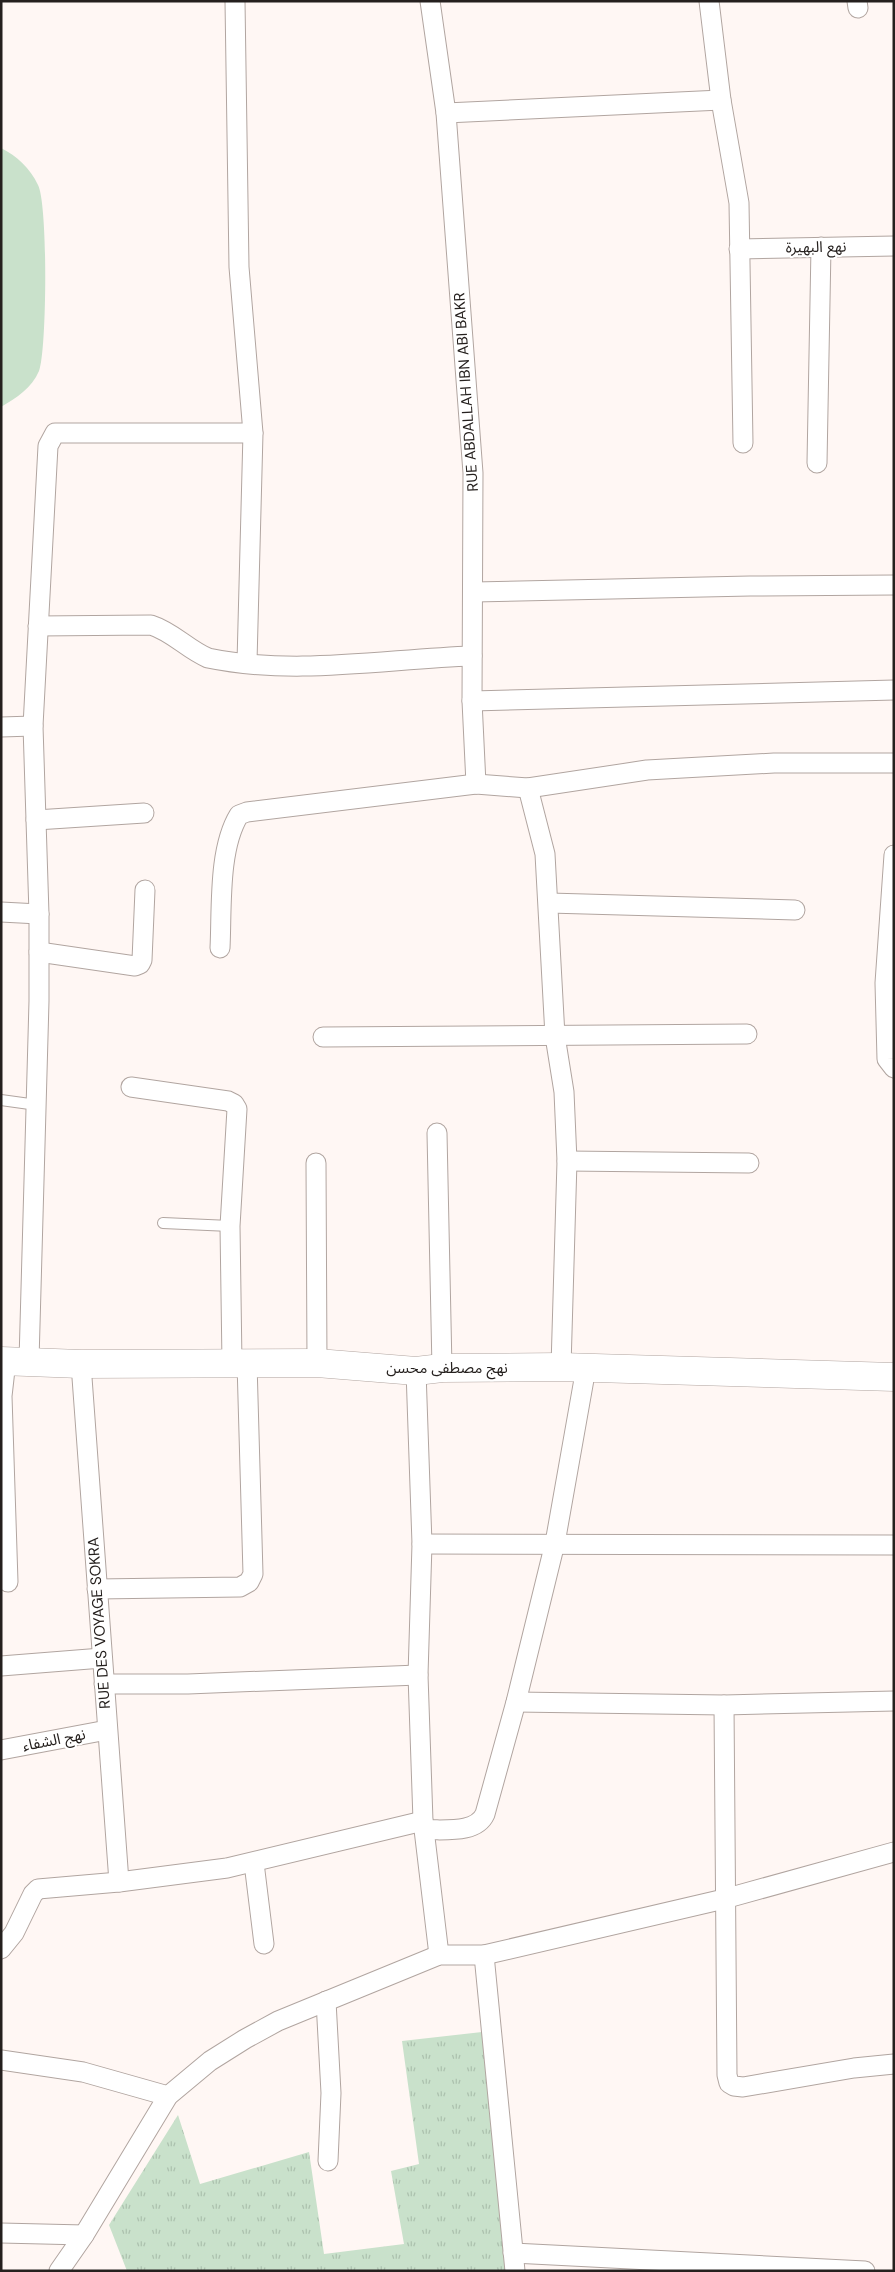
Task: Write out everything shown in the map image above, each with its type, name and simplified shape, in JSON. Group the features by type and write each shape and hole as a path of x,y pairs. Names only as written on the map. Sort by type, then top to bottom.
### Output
{"main road":[{"name":"نهج مصطفى محسن","path":"12,1361 81,1364 317,1363 429,1370 574,1367 894,1377"}],"street":[{"path":"235,1 239,267 253,433 247,662"},
{"name":"RUE ABDALLAH IBN ABI BAKR","path":"430,1 446,113 473,473 474,592 472,701 476,784"},
{"path":"708,1 721,100 739,203 743,443"},
{"path":"446,113 721,100"},
{"name":"نهع البهيرة","path":"739,249 894,246"},
{"path":"817,463 821,247"},
{"path":"8,1582 2,1396 12,1361 37,1105 39,914 32,726 48,446 55,433 253,433"},
{"path":"474,592 894,585"},
{"path":"38,626 151,625 169,632 208,658 299,666 353,665 403,659 472,656"},
{"path":"472,701 894,690"},
{"path":"1,726 32,726"},
{"path":"220,948 224,870 230,832 239,815 476,784 528,788 647,770 774,763 894,763"},
{"path":"1,1949 14,1933 33,1894 38,1889 119,1882 254,1862 424,1825 473,1826 481,1822 516,1702 555,1543 574,1367 564,1092 556,1036 549,903 545,854 528,788"},
{"path":"36,820 144,813"},
{"path":"894,855 887,1059 894,1068"},
{"path":"39,952 135,966 140,964 145,890"},
{"path":"549,903 796,910"},
{"path":"1,912 39,914"},
{"path":"323,1037 747,1034"},
{"path":"97,1589 240,1587 249,1582 253,1574 230,1226 237,1109 234,1104 131,1087"},
{"path":"437,1133 418,1675 424,1825 439,1955"},
{"path":"567,1161 749,1163"},
{"path":"316,1163 317,1363"},
{"name":"RUE DES VOYAGE SOKRA","path":"81,1364 119,1882"},
{"path":"422,1544 894,1545"},
{"path":"1,1666 102,1658"},
{"path":"104,1684 188,1684 418,1675"},
{"path":"516,1702 724,1705 894,1701"},
{"path":"724,1705 724,1899 727,2075 729,2083 734,2086 743,2087 854,2068 894,2064"},
{"name":"نهج الشفاء","path":"1,1750 107,1730"},
{"path":"59,2271 84,2235 168,2096 210,2061 278,2021 439,1955 484,1955 724,1899 894,1852"},
{"path":"254,1862 264,1944"},
{"path":"484,1955 514,2262 865,2271"},
{"path":"326,2002 331,2093 328,2161"},
{"path":"1,2060 83,2072 168,2096"},
{"path":"1,2233 84,2235"}],"lane":[{"path":"1,1100 37,1105"},
{"path":"163,1223 230,1226"}],"green space":[{"path":"1,148 22,163 38,185 44,219 45,307 42,357 39,371 28,387 1,407"},
{"path":"482,2032 507,2271 127,2271 109,2225 178,2115 200,2184 309,2152 324,2254 404,2244 391,2171 419,2164 402,2041"}]}
